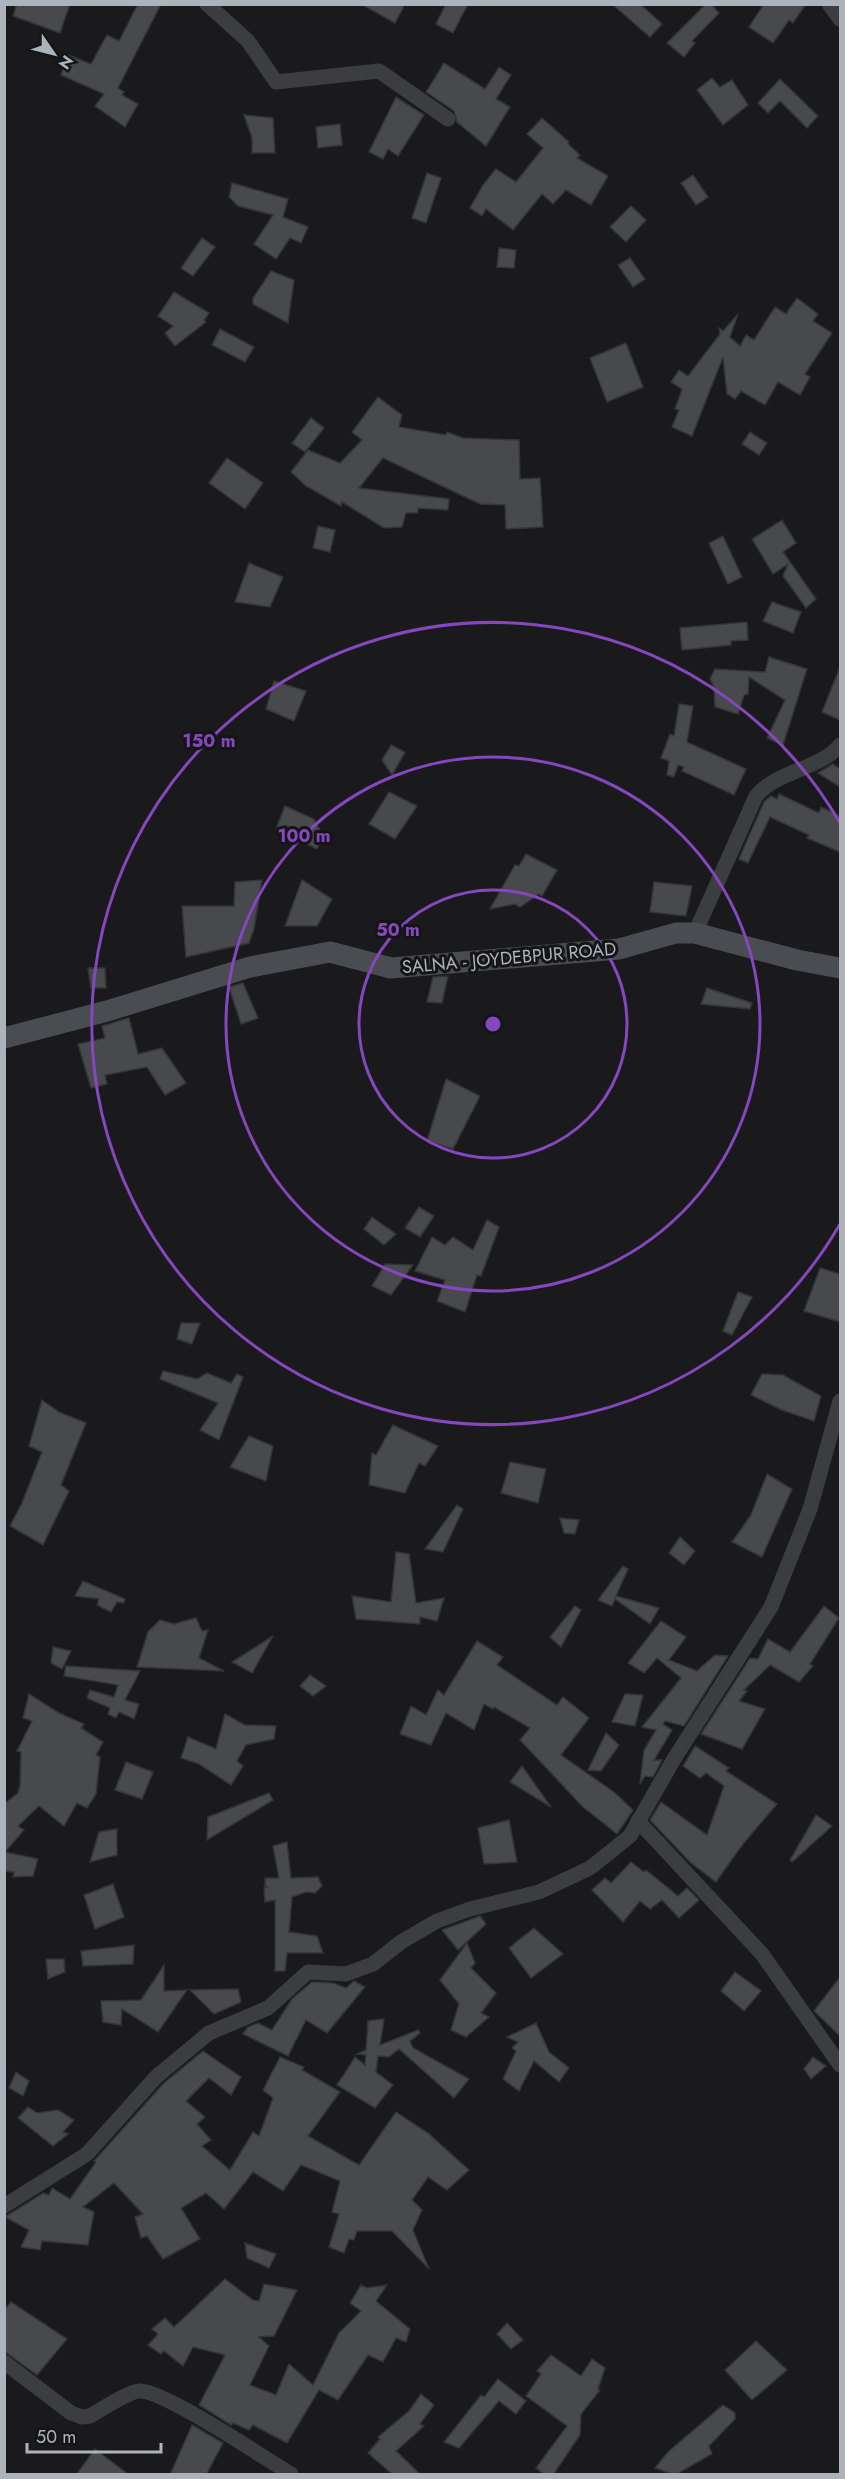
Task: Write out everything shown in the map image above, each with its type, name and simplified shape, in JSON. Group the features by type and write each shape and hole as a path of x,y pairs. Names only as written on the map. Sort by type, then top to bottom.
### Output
{"main road":[{"name":"SALNA - JOYDEBPUR ROAD","path":"4,1038 106,1011 250,968 330,952 391,968 619,949 676,933 695,933 797,960 840,968"}],"street":[{"path":"207,4 248,41 271,79 276,82 379,71 448,119"},
{"path":"829,4 840,19"},
{"path":"695,933 756,796 771,782 830,754 840,745"},
{"path":"4,2206 87,2154 156,2077 209,2033 268,2008 308,1972 346,1974 373,1964 401,1942 437,1921 470,1909 539,1892 590,1868 630,1836 674,1759 771,1607 810,1509 840,1401"},
{"path":"638,1821 762,1954 840,2066"},
{"path":"4,2362 71,2413 82,2417 90,2416 136,2391 147,2392 173,2403 291,2475"}],"building":[{"path":"17,4 70,4 60,33 13,16"},
{"path":"138,4 161,4 118,88 124,92 122,95 138,104 125,127 95,106 104,94 61,75 68,55 91,64 107,35 119,41"},
{"path":"361,4 405,4 395,23"},
{"path":"446,4 468,4 453,33 436,24"},
{"path":"612,4 640,4 662,24 650,37"},
{"path":"706,4 711,4 719,13 692,41 695,43 684,57 667,43"},
{"path":"764,4 806,4 793,23 789,20 773,43 749,27"},
{"path":"444,63 485,89 499,67 511,75 496,99 510,107 486,146 457,122 454,111 426,92"},
{"path":"712,78 720,87 732,80 748,105 723,125 697,90"},
{"path":"780,79 818,116 807,128 780,101 768,113 758,103"},
{"path":"396,97 424,115 398,156 388,149 383,159 369,152"},
{"path":"244,115 273,118 275,153 252,153 252,138"},
{"path":"542,118 569,142 568,144 580,155 577,158 608,176 591,205 566,190 553,204 542,194 513,230 486,209 482,216 470,208 483,185 496,169 516,182 543,148 527,134"},
{"path":"340,124 342,145 318,148 316,127"},
{"path":"427,173 441,178 426,223 412,218"},
{"path":"693,175 708,197 696,205 681,183"},
{"path":"232,183 288,199 283,217 308,227 301,243 290,238 276,259 254,244 273,215 238,206 229,197"},
{"path":"631,206 646,220 626,242 610,227"},
{"path":"202,238 215,247 193,276 181,268"},
{"path":"499,248 516,250 514,268 497,267"},
{"path":"630,258 645,279 633,287 618,265"},
{"path":"271,271 294,280 288,323 253,304 253,298"},
{"path":"174,292 209,313 204,320 206,322 175,346 165,333 173,326 158,316"},
{"path":"797,298 818,314 813,321 832,333 805,374 810,377 800,395 778,382 765,405 741,391 735,399 727,394 723,357 692,436 672,427 679,410 675,409 682,389 671,382 679,370 688,376 720,334 719,328 723,331 738,314 730,337 740,346 746,335 754,340 775,307 786,314"},
{"path":"220,329 254,347 245,362 212,345"},
{"path":"626,343 643,387 607,402 590,358"},
{"path":"378,397 402,415 399,427 446,435 447,432 463,438 519,440 520,479 540,478 543,527 506,529 505,505 480,504 383,458 359,488 449,499 448,510 418,508 418,513 406,513 402,527 384,528 342,502 341,506 306,486 291,472 308,450 340,463 362,440 352,432"},
{"path":"311,418 324,428 305,452 292,443"},
{"path":"750,432 767,443 759,455 742,444"},
{"path":"227,458 263,483 245,509 209,483"},
{"path":"782,520 796,543 783,552 816,599 806,608 783,576 788,564 773,574 752,539"},
{"path":"318,526 335,530 330,552 313,548"},
{"path":"723,536 742,577 728,584 709,543"},
{"path":"249,563 283,577 270,607 235,602"},
{"path":"772,602 801,612 793,633 763,621"},
{"path":"747,622 748,640 731,641 731,645 682,650 680,628"},
{"path":"769,657 807,669 783,745 767,738 785,700 749,677 748,694 744,695 738,714 715,707 714,687 710,679 715,669 765,672"},
{"path":"840,667 840,720 822,712"},
{"path":"274,681 306,691 294,721 266,709"},
{"path":"679,704 693,706 687,742 746,769 734,795 682,771 684,767 678,765 674,777 667,775 669,761 661,758 670,734 674,736"},
{"path":"391,745 405,752 392,775 382,760"},
{"path":"833,764 840,769 840,787 818,773"},
{"path":"389,792 417,806 395,839 369,824"},
{"path":"779,794 819,813 821,807 840,816 840,852 807,838 809,835 770,817 748,863 739,859 764,802 771,796 777,799"},
{"path":"285,806 314,819 323,836 317,849 276,829"},
{"path":"526,854 557,870 542,896 539,894 520,907 515,904 490,909 515,865 519,866"},
{"path":"262,880 254,929 249,943 186,957 182,906 234,906 235,882"},
{"path":"302,880 332,899 317,926 285,926"},
{"path":"654,882 692,886 686,916 650,912"},
{"path":"88,968 105,968 106,988 91,988"},
{"path":"448,976 442,1003 427,1002 433,977"},
{"path":"243,983 258,1018 241,1024 229,987"},
{"path":"707,988 752,1003 750,1009 701,1004"},
{"path":"129,1018 138,1054 162,1048 186,1083 165,1095 147,1067 105,1075 107,1084 91,1088 78,1044 105,1038 102,1026"},
{"path":"446,1079 480,1096 453,1149 427,1141"},
{"path":"419,1207 434,1216 420,1237 405,1228"},
{"path":"372,1217 396,1234 384,1245 364,1229"},
{"path":"487,1220 499,1227 481,1276 477,1275 465,1312 437,1301 445,1280 415,1271 432,1237 445,1245 453,1237 473,1250"},
{"path":"385,1264 413,1265 391,1295 372,1286"},
{"path":"820,1268 840,1274 840,1322 804,1311"},
{"path":"738,1292 752,1297 732,1335 723,1331"},
{"path":"181,1323 200,1323 192,1344 177,1339"},
{"path":"163,1371 197,1379 207,1373 231,1383 237,1374 243,1377 219,1440 200,1430 218,1403 160,1379"},
{"path":"762,1374 783,1375 821,1396 814,1421 782,1410 751,1395"},
{"path":"42,1400 59,1412 86,1423 61,1485 69,1491 43,1545 10,1526 22,1503 42,1452 29,1446"},
{"path":"393,1425 438,1446 425,1466 419,1463 405,1493 369,1485 372,1453 376,1455"},
{"path":"249,1436 273,1446 266,1481 230,1467"},
{"path":"510,1462 546,1469 538,1503 501,1493"},
{"path":"767,1474 792,1489 762,1557 732,1542 751,1515"},
{"path":"457,1505 463,1509 443,1552 425,1549"},
{"path":"560,1518 579,1520 575,1534 564,1533"},
{"path":"680,1537 695,1551 684,1565 669,1553"},
{"path":"396,1552 409,1554 416,1603 444,1598 437,1621 420,1617 420,1624 356,1619 352,1596 391,1602"},
{"path":"623,1566 628,1569 616,1596 659,1608 650,1624 615,1599 612,1606 598,1600"},
{"path":"83,1581 125,1599 124,1603 117,1602 111,1612 97,1605 99,1599 75,1596"},
{"path":"575,1606 581,1610 561,1647 550,1637"},
{"path":"824,1606 839,1618 810,1664 813,1666 799,1682 770,1665 744,1690 747,1691 739,1701 765,1709 742,1749 701,1734 750,1658 758,1659 768,1639 790,1652"},
{"path":"196,1618 202,1631 208,1630 199,1658 224,1671 137,1667 148,1632 160,1620 174,1624"},
{"path":"661,1621 686,1637 669,1660 697,1671 715,1655 728,1656 684,1726 665,1721 663,1724 672,1730 654,1760 662,1760 653,1777 645,1776 640,1784 644,1750 656,1730 642,1727 681,1678 657,1658 644,1673 628,1663"},
{"path":"273,1636 252,1673 232,1662"},
{"path":"477,1641 503,1657 497,1665 557,1705 563,1697 589,1718 561,1755 614,1792 633,1810 617,1834 583,1807 520,1740 530,1728 494,1707 493,1709 484,1704 474,1730 446,1713 431,1745 400,1734 411,1706 426,1715 438,1690 444,1695"},
{"path":"53,1647 71,1651 62,1669 51,1663"},
{"path":"66,1666 140,1671 125,1700 139,1704 134,1719 119,1712 116,1718 108,1714 110,1708 87,1698 90,1690 114,1697 118,1685 64,1676"},
{"path":"310,1675 326,1686 313,1696 300,1686"},
{"path":"29,1694 59,1713 84,1724 81,1728 103,1742 96,1755 100,1757 96,1794 87,1808 77,1803 64,1826 39,1806 18,1826 24,1830 5,1852 38,1859 33,1876 13,1877 14,1872 4,1871 4,1804 18,1793 20,1786 21,1752 17,1751 32,1721 23,1718"},
{"path":"625,1694 643,1695 635,1726 612,1722"},
{"path":"225,1714 245,1725 276,1726 274,1739 246,1745 237,1761 243,1766 231,1785 199,1764 181,1758 188,1737 216,1749"},
{"path":"606,1733 619,1745 601,1771 588,1770"},
{"path":"695,1746 729,1768 726,1771 777,1804 743,1844 716,1882 691,1863 650,1820 661,1802 707,1835 724,1786 706,1773 700,1778 683,1766"},
{"path":"126,1762 153,1772 142,1799 115,1790"},
{"path":"522,1766 551,1807 510,1782"},
{"path":"269,1793 273,1800 207,1840 208,1817"},
{"path":"816,1815 832,1826 792,1862 790,1860"},
{"path":"509,1820 517,1862 484,1864 478,1828"},
{"path":"117,1829 117,1855 90,1862 99,1832"},
{"path":"287,1842 291,1878 318,1877 322,1886 315,1893 306,1892 292,1897 289,1932 317,1936 323,1953 287,1953 285,1971 275,1971 275,1900 265,1902 265,1878 279,1878 273,1846"},
{"path":"631,1862 644,1872 646,1870 678,1896 687,1888 699,1900 679,1918 662,1900 650,1909 640,1901 623,1922 592,1890 605,1878 611,1883"},
{"path":"113,1884 124,1917 95,1929 84,1895"},
{"path":"480,1916 486,1924 458,1950 442,1930"},
{"path":"534,1928 563,1954 531,1978 509,1948"},
{"path":"467,1943 475,1963 471,1968 496,1993 481,2013 489,2017 466,2037 451,2030 459,2004 440,1980"},
{"path":"134,1945 133,1964 83,1966 81,1951"},
{"path":"46,1959 64,1959 65,1972 48,1979"},
{"path":"164,1965 164,1991 187,1990 158,2032 122,2009 121,2025 103,2022 101,2001 141,2000"},
{"path":"735,1972 761,1991 744,2011 721,1991"},
{"path":"840,1977 840,2036 814,2011"},
{"path":"354,1981 365,1987 327,2033 306,2020 288,2056 243,2034 248,2027 258,2023 272,2030 292,1999 312,1982 333,1983 346,1988"},
{"path":"238,1989 241,2002 214,2014 190,1990"},
{"path":"384,2019 380,2045 418,2030 420,2033 410,2041 413,2048 469,2079 454,2098 399,2049 389,2057 378,2056 376,2072 393,2085 375,2108 337,2085 355,2057 365,2065 366,2055 357,2054 366,2050 368,2021"},
{"path":"536,2023 549,2052 569,2068 559,2082 534,2061 519,2091 503,2079 516,2051 512,2048 518,2042 507,2037"},
{"path":"203,2051 241,2077 231,2095 209,2078 186,2101 205,2117 197,2124 211,2140 202,2146 230,2170 253,2132 259,2136 273,2098 263,2090 280,2057 304,2067 302,2070 340,2092 308,2136 359,2165 396,2112 428,2133 469,2170 447,2190 428,2177 412,2200 422,2210 413,2230 429,2269 392,2231 357,2231 354,2240 349,2239 344,2253 329,2247 339,2214 332,2212 340,2181 301,2165 283,2191 253,2172 224,2209 206,2193 181,2208 200,2239 163,2259 147,2236 141,2238 135,2217 143,2214 114,2183 83,2207 94,2212 88,2245 42,2241 40,2250 21,2247 29,2230 5,2217 43,2193 49,2195 52,2188 70,2199 96,2162 94,2161 163,2084"},
{"path":"813,2057 826,2066 811,2079 804,2069"},
{"path":"16,2072 29,2081 23,2096 9,2088"},
{"path":"28,2107 37,2113 58,2110 74,2120 63,2132 68,2134 53,2146 18,2118"},
{"path":"245,2243 276,2254 269,2268 247,2258"},
{"path":"225,2279 253,2300 259,2301 264,2284 297,2290 274,2336 259,2337 269,2346 250,2385 276,2395 289,2364 313,2385 339,2333 361,2311 350,2303 361,2285 367,2288 387,2285 376,2301 410,2329 406,2342 396,2338 383,2362 368,2355 338,2400 319,2390 287,2443 253,2425 249,2430 233,2423 231,2425 199,2405 225,2355 193,2347 183,2366 164,2351 161,2354 148,2345 158,2334 152,2329 165,2318 174,2327"},
{"path":"11,2302 67,2339 37,2375 4,2351 4,2310"},
{"path":"507,2323 523,2340 511,2349 497,2334"},
{"path":"756,2341 787,2370 752,2400 725,2370"},
{"path":"551,2355 581,2376 592,2359 605,2368 598,2389 600,2390 581,2414 580,2435 553,2475 545,2475 536,2468 567,2426 526,2396 541,2374 537,2371"},
{"path":"498,2379 526,2401 516,2414 499,2401 459,2448 444,2442 481,2395 484,2397"},
{"path":"421,2394 434,2405 420,2424 424,2426 396,2451 421,2475 393,2475 368,2453 380,2439 378,2437 409,2411"},
{"path":"723,2405 735,2413 735,2419 709,2446 712,2454 675,2475 655,2468 668,2452"},
{"path":"192,2425 223,2443 206,2475 170,2475"},
{"path":"95,2449 129,2475 76,2475"}]}
